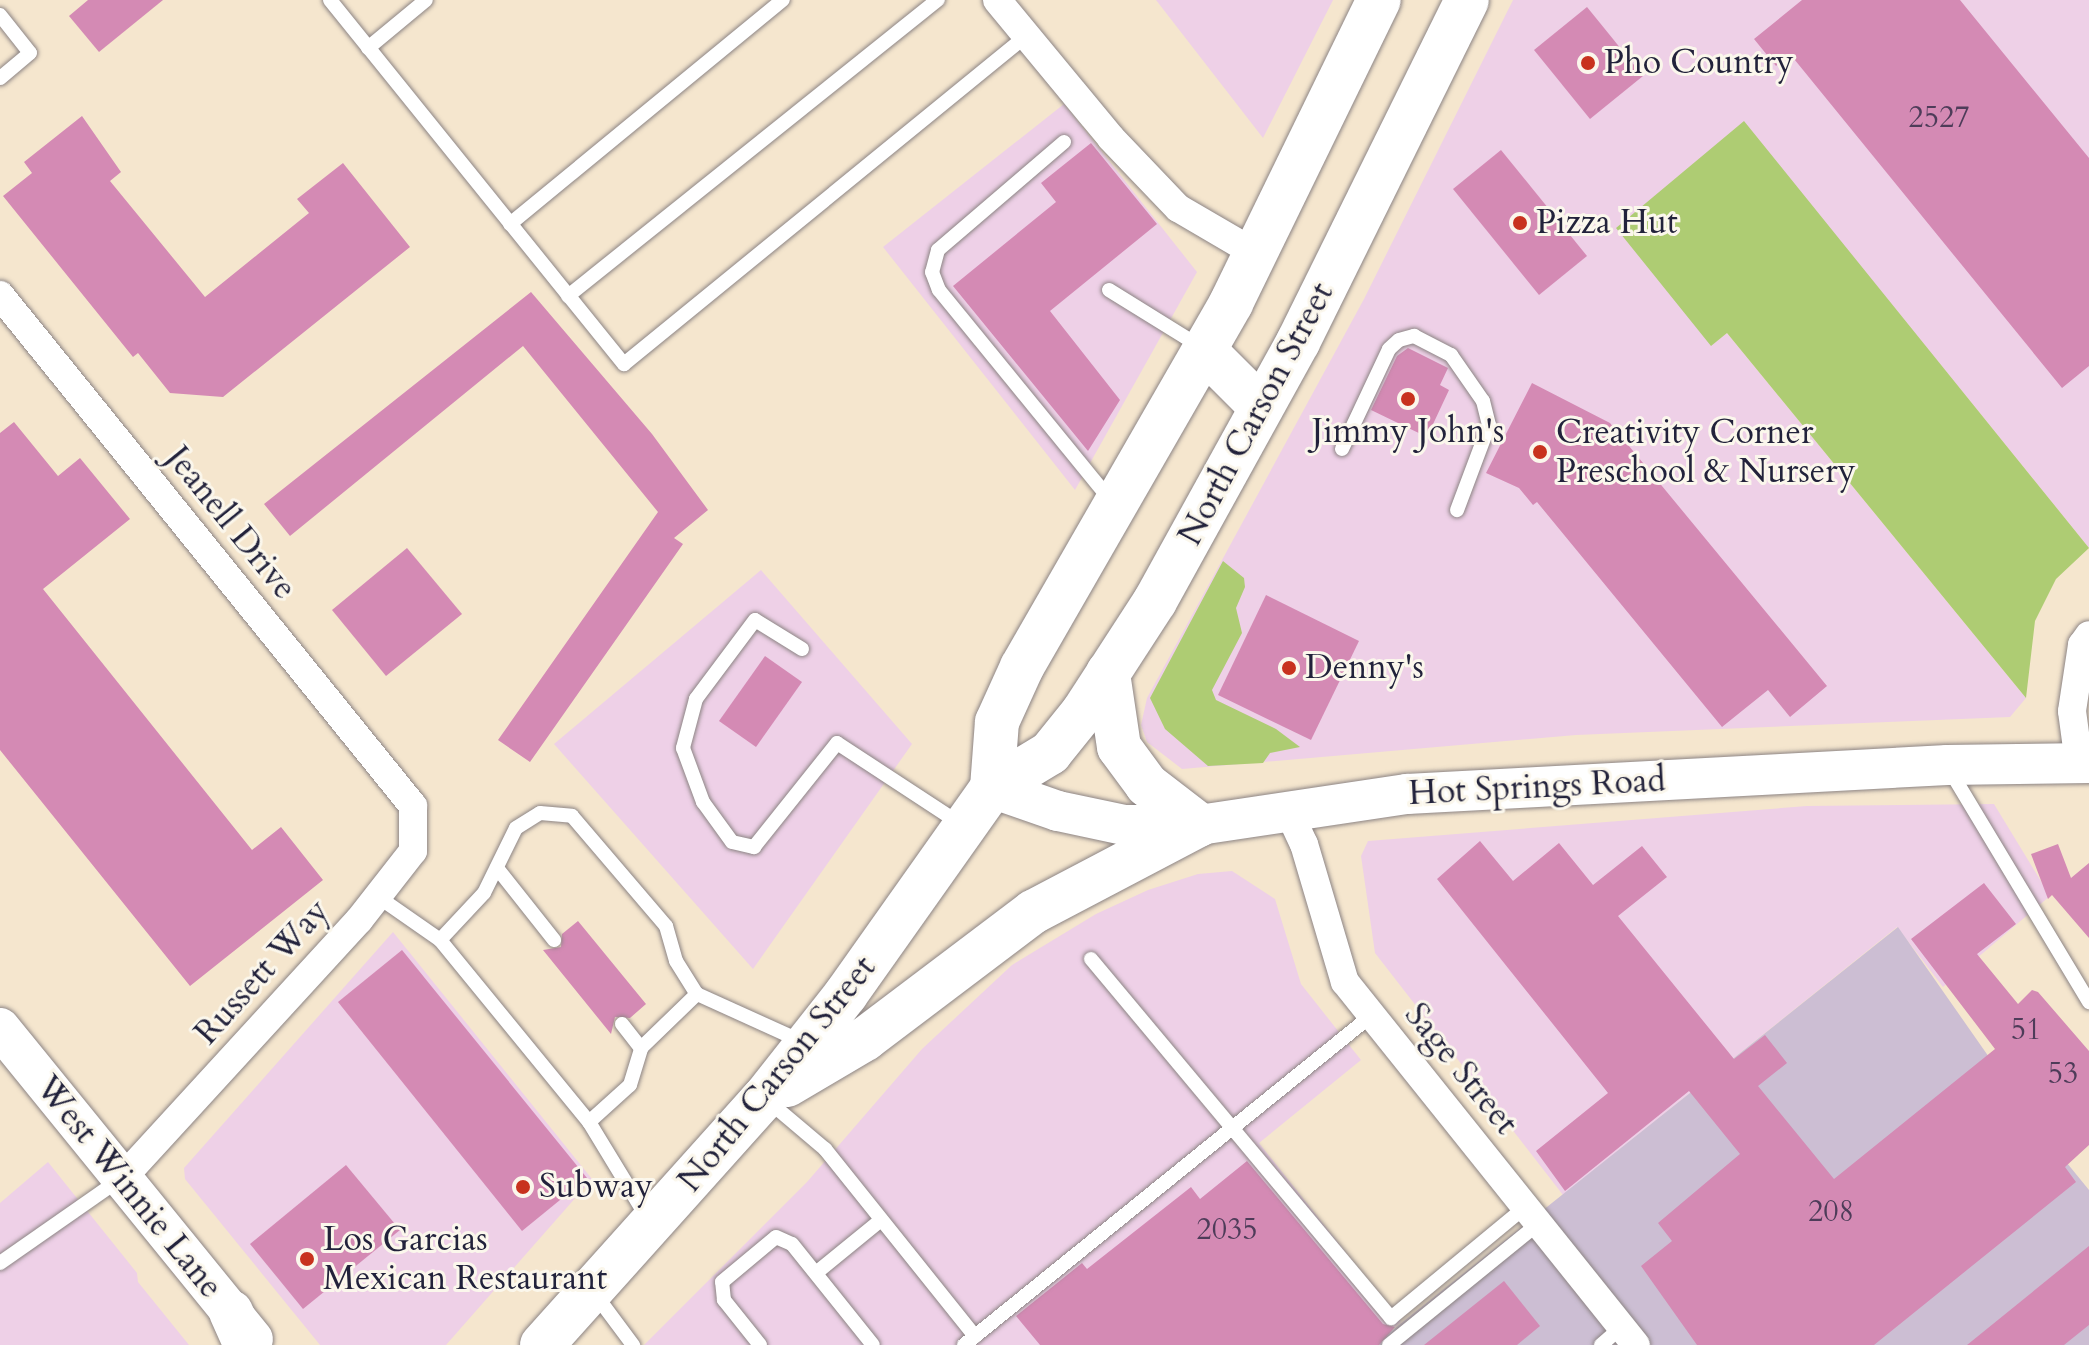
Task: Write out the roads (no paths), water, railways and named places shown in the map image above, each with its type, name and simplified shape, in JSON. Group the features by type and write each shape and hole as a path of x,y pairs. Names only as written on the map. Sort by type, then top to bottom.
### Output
{"main road":[{"path":"992,788 997,722 1022,667 1204,350 1379,0"},
{"name":"North Carson Street","path":"542,1345 594,1292 764,1098 807,1044 992,788 1050,753 1108,673 1155,601 1261,407 1467,0"},
{"path":"1204,350 1261,407"},
{"path":"764,1098 865,1039 1033,912 1199,825 1147,785 1119,747 1108,673"}],"street":[{"path":"997,0 1111,138 1178,208 1255,253"},
{"name":"Jeanell Drive","path":"0,295 407,797"},
{"path":"2084,763 2072,711 2082,645 2089,635"},
{"name":"Hot Springs Road","path":"992,788 1058,811 1124,825 1199,825 1287,808 1407,794 1947,765 2084,763"},
{"name":"Russett Way","path":"123,1178 377,896 413,851 413,806 407,797"},
{"name":"Sage Street","path":"1287,808 1304,844 1345,982 1532,1215 1620,1339"},
{"name":"West Winnie Lane","path":"0,1028 123,1178 238,1328 258,1345"}],"lane":[{"path":"330,0 624,364 1026,36"},
{"path":"368,48 426,0"},
{"path":"510,224 783,0"},
{"path":"568,296 938,0"},
{"path":"0,15 30,53 0,78"},
{"path":"1064,142 938,250 932,272 949,302 1116,506"},
{"path":"1109,290 1204,350"},
{"path":"1342,449 1389,349 1399,340 1414,336 1451,355 1483,401 1489,425 1457,510"},
{"path":"802,649 755,620 696,699 683,748 703,802 732,842 754,847 837,743 965,826"},
{"path":"1947,765 2089,1002"},
{"path":"440,940 484,893 516,828 540,813 572,816 666,926 676,961 697,994 807,1044"},
{"path":"497,868 554,940"},
{"path":"377,896 440,940 589,1122 652,1225"},
{"path":"1091,959 1235,1125 1391,1318 1532,1215"},
{"path":"589,1122 630,1085 641,1048 697,994"},
{"path":"764,1098 825,1149 969,1340 1372,1015"},
{"path":"622,1024 641,1048"},
{"path":"0,1263 123,1178"},
{"path":"1389,1345 1532,1215"},
{"path":"816,1273 881,1220"},
{"path":"760,1345 724,1300 722,1282 776,1237 792,1244 873,1345"},
{"path":"594,1292 633,1345"}],"place":[{"name":"Pho Country","path":"1588,63"},
{"name":"Pizza Hut","path":"1520,223"},
{"name":"Jimmy John's","path":"1408,399"},
{"name":"Creativity Corner Preschool & Nursery","path":"1540,452"},
{"name":"Denny's","path":"1289,668"},
{"name":"Subway","path":"523,1187"},
{"name":"Los Garcias Mexican Restaurant","path":"307,1259"}]}
